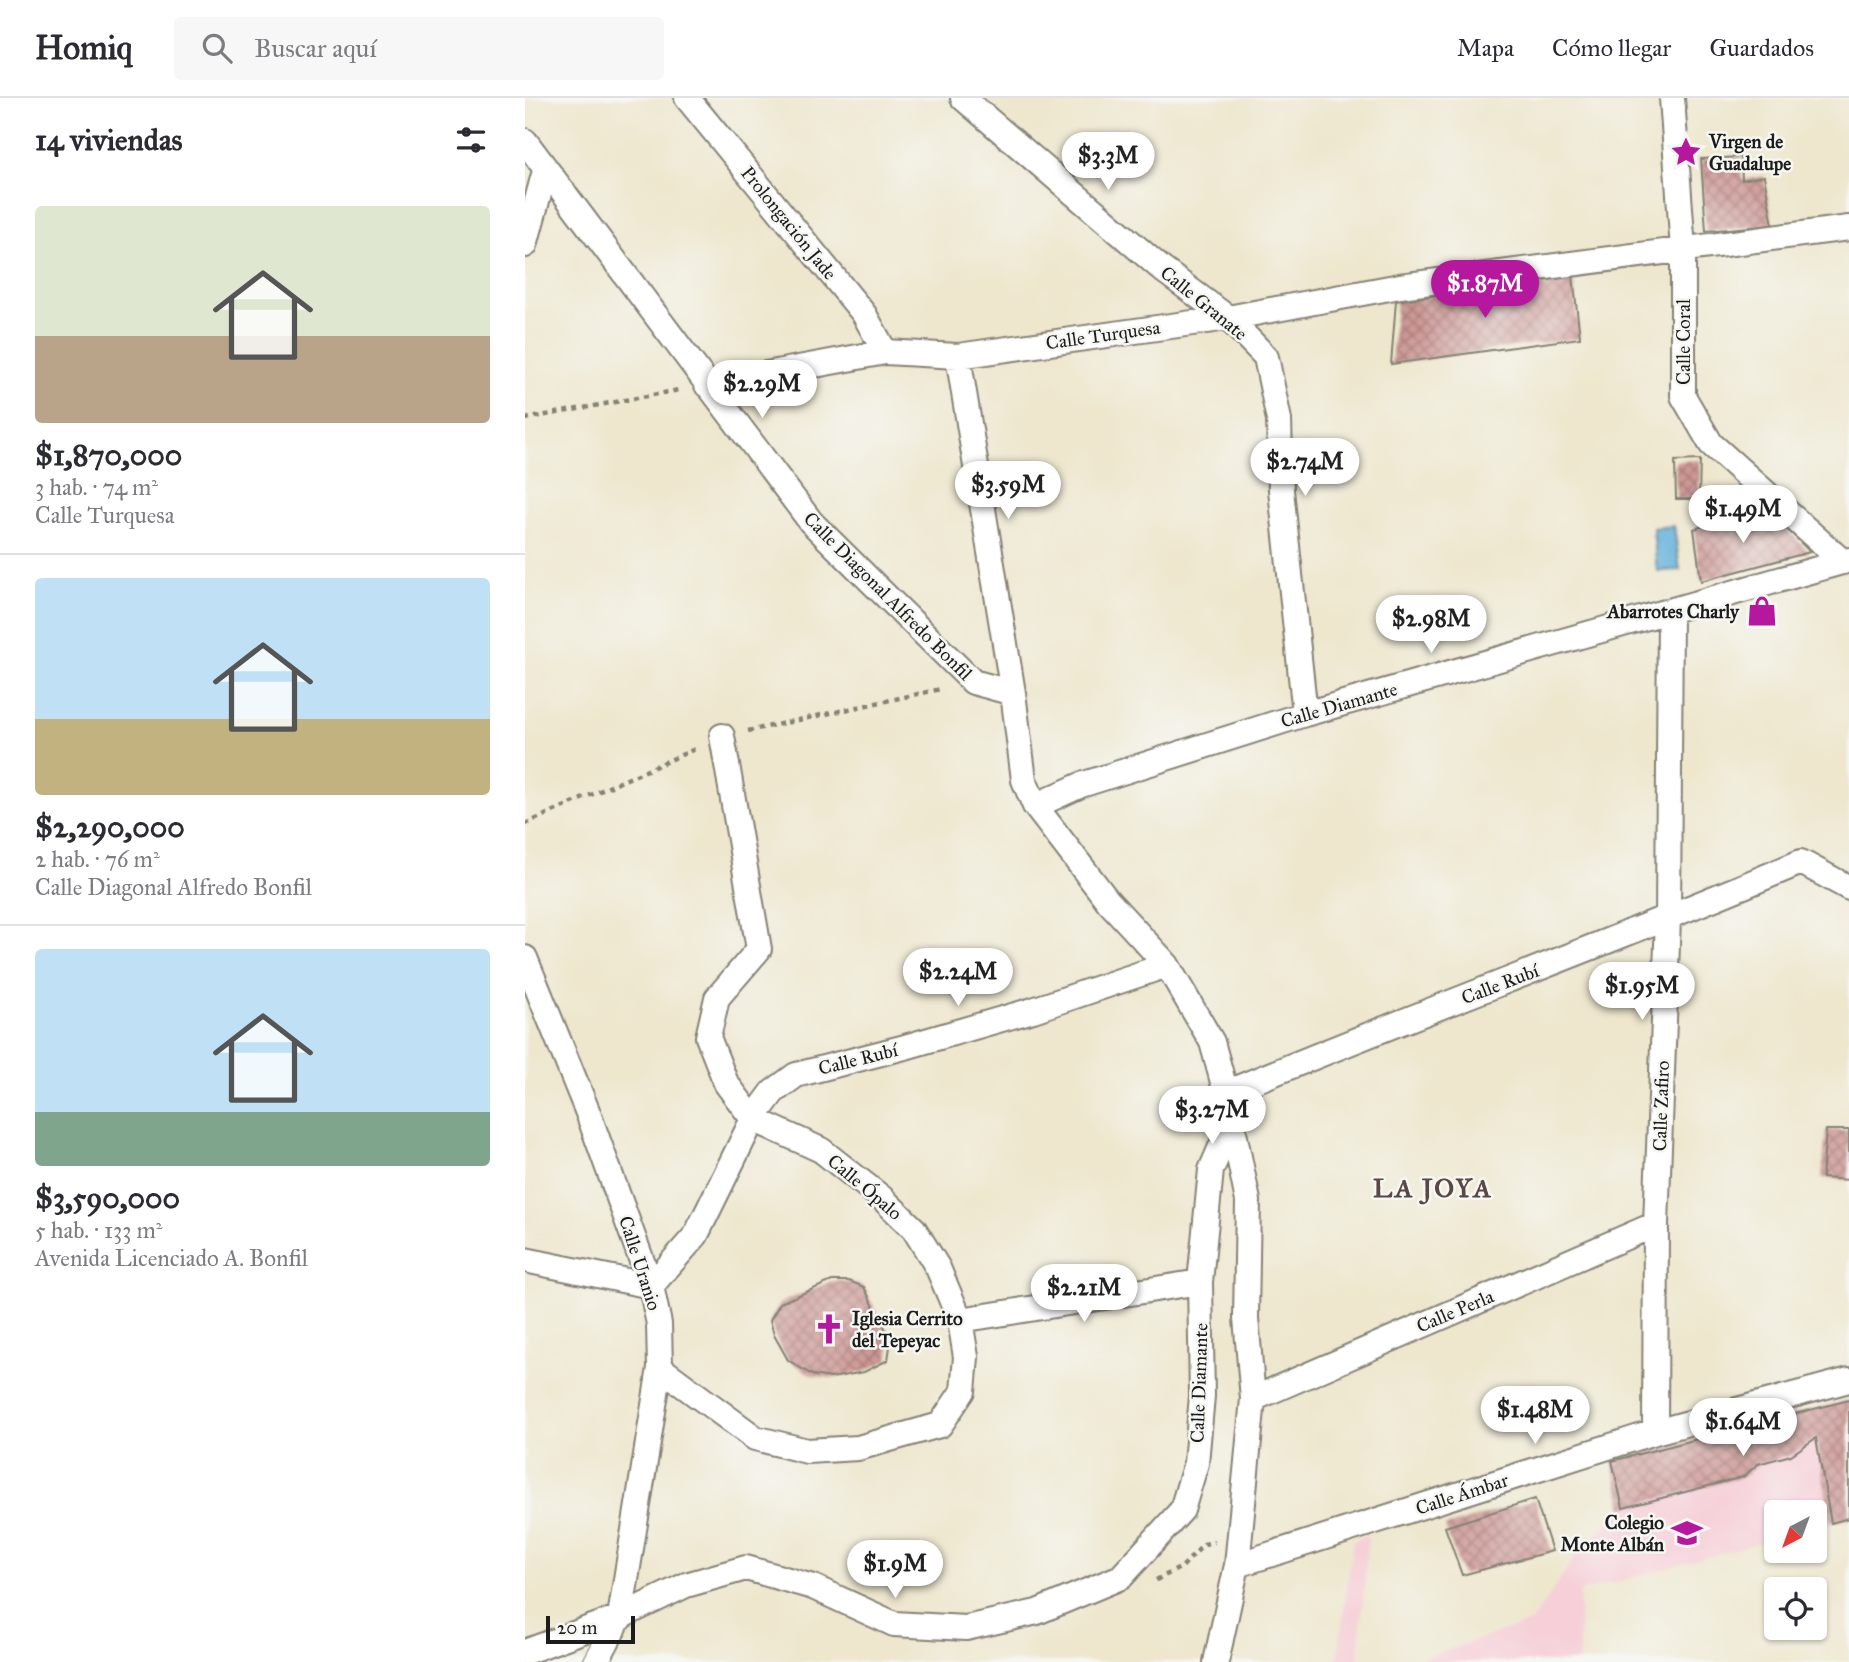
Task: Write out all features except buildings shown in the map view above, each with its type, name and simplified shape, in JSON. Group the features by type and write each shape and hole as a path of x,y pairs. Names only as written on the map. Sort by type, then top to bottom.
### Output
{"street":[{"name":"Prolongación Jade","path":"687,98 864,314 885,352"},
{"name":"Calle Granate","path":"964,98 1163,270 1228,318 1266,357 1279,419 1281,490 1305,714"},
{"name":"Calle Coral","path":"1672,98 1683,250 1683,396 1711,444 1846,561"},
{"name":"Calle Diagonal Alfredo Bonfil","path":"525,141 811,522 973,682 1013,693"},
{"path":"525,244 545,171"},
{"name":"Calle Turquesa","path":"707,385 885,352 958,356 1228,318 1400,286 1849,228"},
{"path":"958,356 1013,693 1024,780 1035,806 1108,901 1167,965 1212,1042 1226,1093 1248,1202 1246,1318 1253,1399 1237,1565 1216,1662"},
{"name":"Calle Diamante","path":"1035,806 1081,785 1305,714 1846,561"},
{"name":"Calle Zafiro","path":"1655,1432 1656,1224 1668,919 1670,612"},
{"name":"Calle Ópalo","path":"660,1368 755,1438 807,1451 858,1448 940,1426 963,1391 966,1357 960,1320 938,1268 914,1229 882,1198 821,1150 753,1119 726,1083 708,1037 717,998 758,949 722,736"},
{"name":"Calle Rubí","path":"1226,1093 1335,1047 1668,919 1801,862 1849,888"},
{"name":"Calle Uranio","path":"525,958 588,1113 651,1286 659,1324 660,1368 620,1617 596,1662"},
{"name":"Calle Rubí","path":"651,1286 695,1235 753,1119 773,1092 796,1074 995,1021 1167,965"},
{"name":"Calle Diamante","path":"525,1652 620,1617 686,1585 746,1568 813,1587 894,1624 965,1628 1037,1612 1121,1577 1182,1510 1196,1463 1202,1396 1200,1282 1212,1170 1231,1124"},
{"name":"Calle Perla","path":"1253,1399 1656,1224"},
{"path":"525,1260 651,1286"},
{"path":"960,1320 1200,1282"},
{"name":"Calle Ámbar","path":"1237,1565 1655,1432 1849,1380"}],"path":[{"path":"525,419 707,385"},
{"path":"1121,1577 1128,1593 1182,1567 1204,1544 1239,1537"}],"shaded area":[{"name":"Colegio Monte Albán","path":"1849,1400 1849,1519 1827,1525 1827,1500 1764,1500 1764,1541 1580,1592 1579,1662 1411,1662 1531,1622 1577,1554 1623,1508 1612,1461"},
{"path":"1368,1535 1358,1662 1337,1662 1353,1541"}],"water":[{"path":"1674,526 1680,570 1657,571 1653,528"}],"place":[{"name":"Virgen de Guadalupe","path":"1686,152"},
{"name":"Abarrotes Charly","path":"1762,611"},
{"name":"Iglesia Cerrito del Tepeyac","path":"829,1329"},
{"name":"Colegio Monte Albán","path":"1687,1533"}],"district":[{"name":"LA JOYA","path":"1433,1188"}]}
